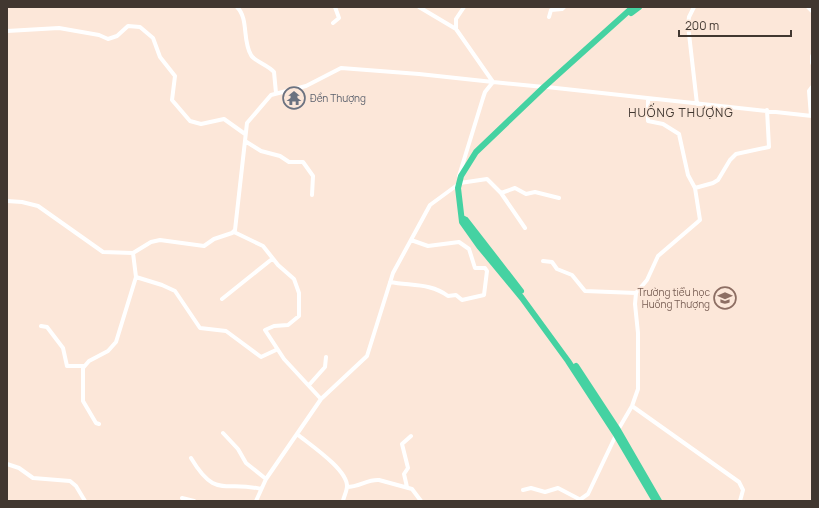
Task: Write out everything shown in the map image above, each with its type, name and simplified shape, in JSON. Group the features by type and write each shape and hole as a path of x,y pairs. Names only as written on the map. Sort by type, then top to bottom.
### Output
{"highway":[{"path":"633,7 545,87 473,158 467,165 460,183 459,200 462,218 466,220 575,364 659,501"},
{"path":"582,54 639,7"},
{"path":"617,433 655,501"}],"street":[{"path":"237,7 243,13 245,33 251,54 274,72 276,93"},
{"path":"333,23 339,20 336,7"},
{"path":"419,7 456,29 493,82"},
{"path":"456,29 456,19 464,7"},
{"path":"549,17 551,10 562,9 564,7"},
{"path":"694,7 689,17 688,25 697,104"},
{"path":"808,7 812,11"},
{"path":"7,31 59,28 99,35 108,39 117,36 128,26 140,28 153,38 160,57 175,76 172,100 186,118 201,124 224,119 245,134"},
{"path":"812,56 812,63"},
{"path":"234,232 245,134 249,119 266,99 276,93 306,86 342,68 419,74 812,116 810,91 812,87"},
{"path":"460,183 459,175 482,98 493,82"},
{"path":"523,490 531,488 545,492 558,488 578,500 588,494 617,433 632,406 638,389 636,293 647,280 658,256 700,222 695,188 688,175 679,134 663,124 648,121 648,99"},
{"path":"695,188 716,182 736,154 769,147 767,110"},
{"path":"245,141 261,151 280,156 289,162 303,162 312,176 312,195"},
{"path":"256,501 266,479 322,399 367,356 390,282 430,205 460,183 487,179 501,193 524,228"},
{"path":"501,193 515,188 526,194 535,192 559,198"},
{"path":"7,201 22,202 38,206 103,252 133,253 154,241 204,246 214,239 234,232 258,242 268,251 272,259 294,279 298,288 300,312 288,325 274,326 264,330 276,350 322,399"},
{"path":"390,282 408,286 426,286 440,290 448,296 456,295 462,300 484,295 488,271 485,268 475,268 470,251 467,247 455,241 428,246 411,240"},
{"path":"99,424 96,422 83,401 84,366 89,361 115,345 136,277 133,253"},
{"path":"222,299 272,259"},
{"path":"543,261 552,262 557,269 572,275 585,291 636,293"},
{"path":"136,277 162,284 175,291 200,328 226,331 261,357 276,350"},
{"path":"41,326 47,328 61,345 67,366 84,366"},
{"path":"309,385 325,367 326,357"},
{"path":"632,406 739,482 743,490 740,501"},
{"path":"223,433 238,449 246,463 266,479"},
{"path":"297,434 335,465 342,474 348,487 343,501"},
{"path":"407,486 404,474 408,468 402,444 411,436"},
{"path":"191,458 199,471 216,486 248,486 261,489"},
{"path":"7,464 17,467 33,478 70,481 76,486 86,501"},
{"path":"348,487 361,485 373,479 412,488 420,501"},
{"path":"182,498 194,501"}],"place":[{"name":"Đền Thượng","path":"294,98"},
{"name":"Trường tiểu học Huống Thượng","path":"725,298"}],"district":[{"name":"HUỐNG THƯỢNG","path":"681,112"}]}
